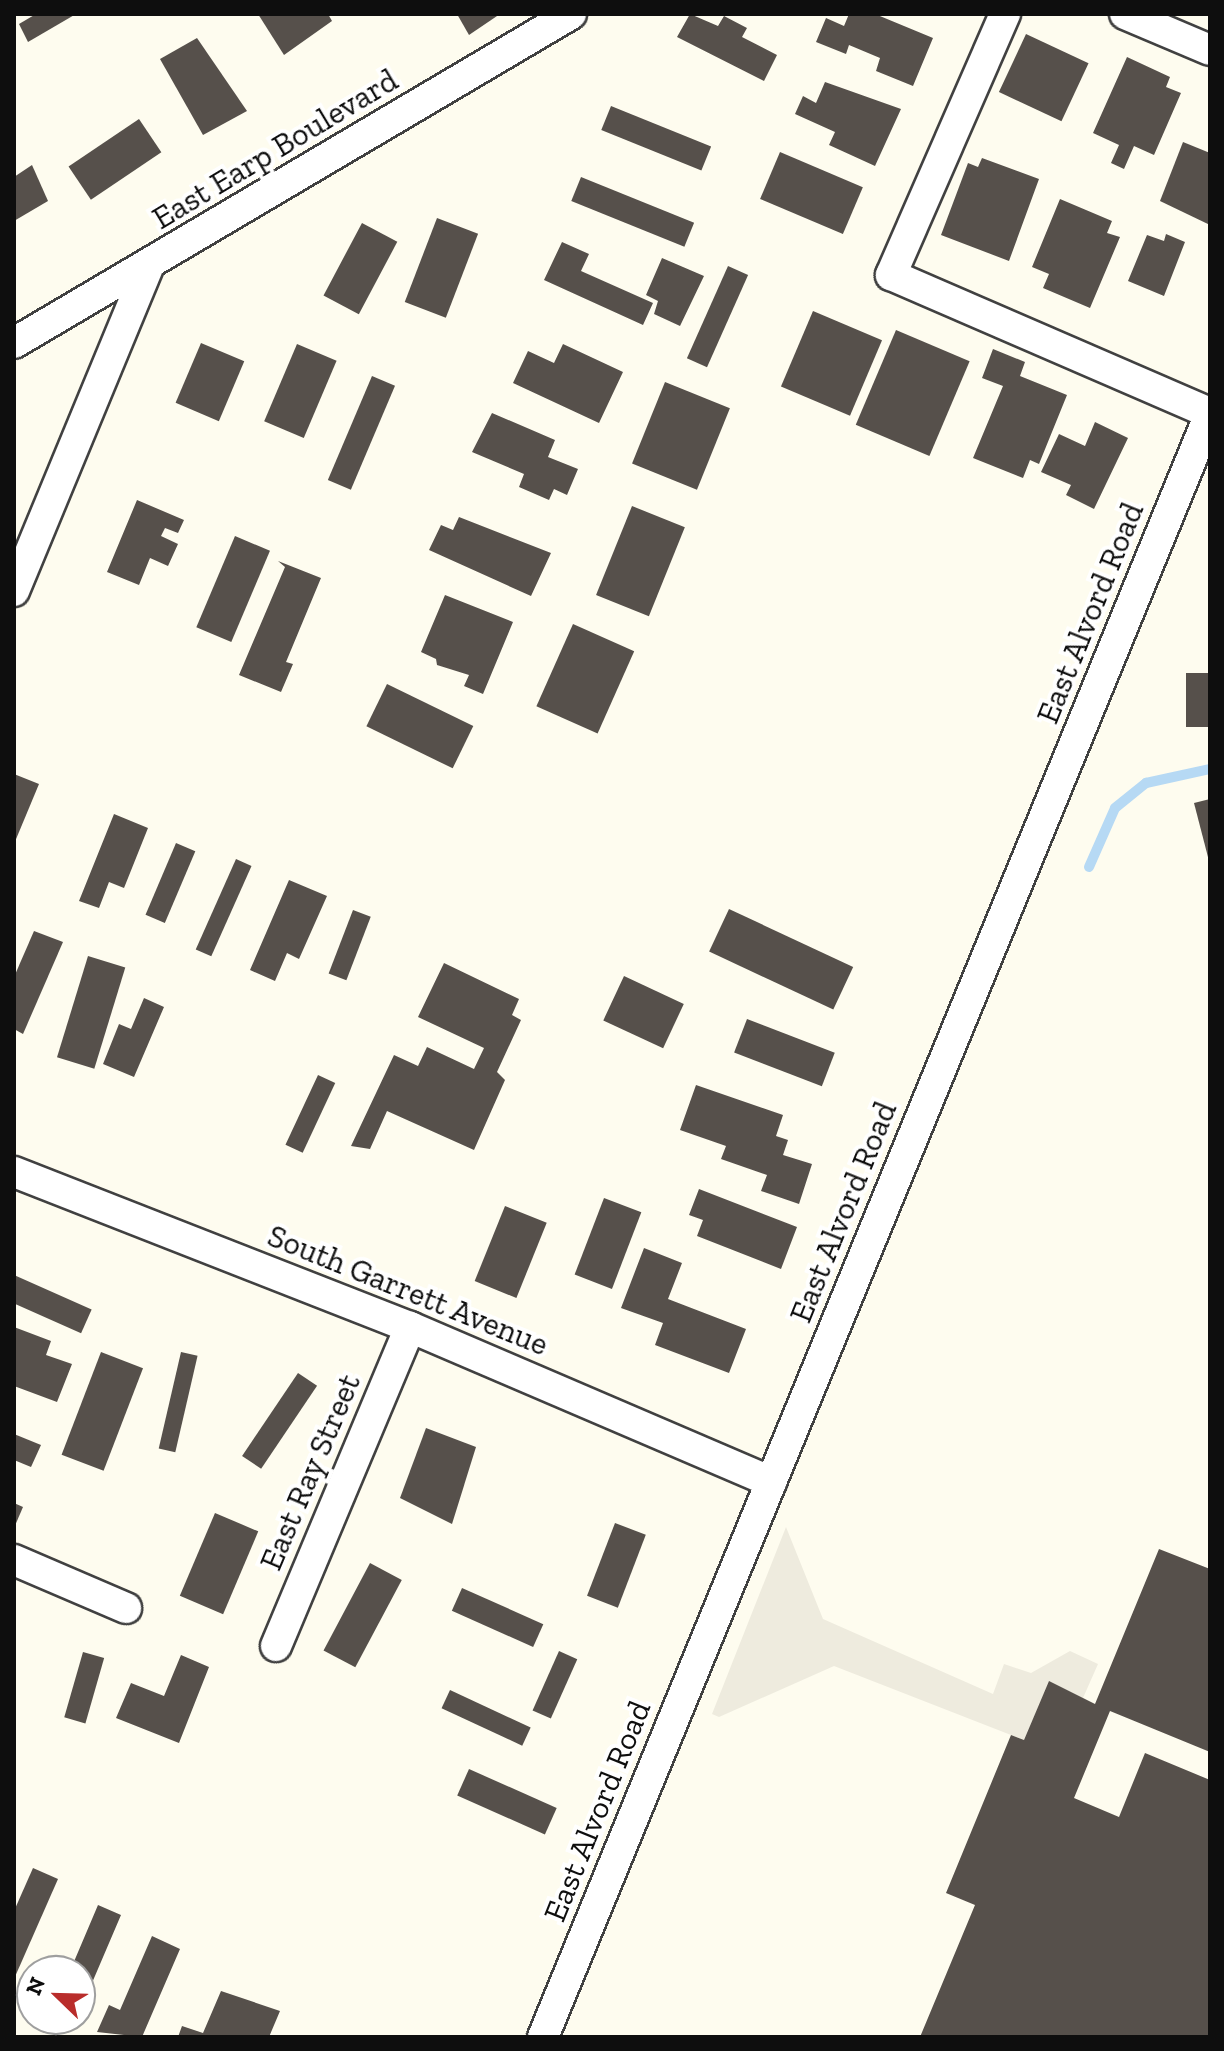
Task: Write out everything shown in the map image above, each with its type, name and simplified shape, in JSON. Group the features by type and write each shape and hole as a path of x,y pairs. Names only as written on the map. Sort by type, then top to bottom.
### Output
{"street":[{"name":"East Earp Boulevard","path":"14,343 148,268 571,14"},
{"path":"1005,14 891,275 1210,414"},
{"path":"1125,14 1210,50"},
{"path":"14,591 148,268"},
{"name":"East Alvord Road","path":"543,2037 1210,414"},
{"name":"South Garrett Avenue","path":"14,1172 410,1327 771,1482"},
{"name":"East Ray Street","path":"276,1646 410,1327"},
{"path":"14,1560 126,1608"}],"shaded area":[{"path":"786,1527 823,1619 993,1694 1004,1664 1031,1673 1070,1651 1098,1664 1083,1698 1049,1682 1024,1740 834,1666 719,1717 712,1714"}],"building":[{"path":"36,14 76,14 28,42 19,24"},
{"path":"258,14 328,14 332,21 284,55"},
{"path":"457,14 500,14 469,35"},
{"path":"690,14 718,26 724,16 747,28 742,37 777,55 764,81 677,37"},
{"path":"849,14 875,14 933,38 913,86 876,71 880,58 849,45 846,54 816,42 826,18 844,26"},
{"path":"1026,34 1089,63 1061,121 999,92"},
{"path":"197,38 247,111 203,135 160,59"},
{"path":"1127,57 1170,77 1166,87 1181,93 1154,155 1134,146 1124,169 1111,163 1119,145 1093,133"},
{"path":"825,82 901,109 875,166 829,145 835,132 795,114 803,96 816,103"},
{"path":"611,106 711,146 701,171 601,130"},
{"path":"139,119 161,152 91,200 69,167"},
{"path":"1183,142 1210,153 1210,225 1160,201"},
{"path":"780,152 863,187 843,234 760,199"},
{"path":"982,158 1039,179 1009,261 941,235 968,163 978,167"},
{"path":"32,165 48,201 14,221 14,177"},
{"path":"581,177 694,223 684,247 571,201"},
{"path":"1060,199 1112,221 1107,233 1120,237 1090,308 1043,288 1049,274 1032,267"},
{"path":"437,218 478,234 446,318 405,302"},
{"path":"362,223 397,242 359,314 324,295"},
{"path":"1166,234 1185,242 1164,296 1128,281 1147,235 1164,241"},
{"path":"562,242 589,254 581,271 653,303 643,325 544,280"},
{"path":"662,258 704,276 680,326 654,314 658,301 646,295"},
{"path":"728,266 748,275 707,367 687,358"},
{"path":"813,311 882,340 850,416 781,386"},
{"path":"896,330 970,361 929,456 856,425"},
{"path":"201,343 244,361 219,421 176,403"},
{"path":"297,344 337,361 304,438 264,421"},
{"path":"563,344 623,372 599,423 513,383 528,351 554,363"},
{"path":"993,349 1025,362 1020,376 1067,395 1039,464 1030,460 1023,478 973,458 1003,386 982,378"},
{"path":"372,376 395,386 351,490 328,480"},
{"path":"665,382 730,408 697,490 632,464"},
{"path":"492,413 555,440 548,457 578,469 567,495 554,489 549,500 519,487 524,474 472,452"},
{"path":"1095,422 1128,438 1094,509 1066,495 1071,485 1041,472 1059,434 1085,446"},
{"path":"137,500 184,520 178,533 165,528 161,536 178,544 168,566 150,558 139,585 107,572"},
{"path":"632,506 685,527 649,616 596,595"},
{"path":"459,517 551,553 531,596 429,550 441,525 453,530"},
{"path":"235,536 270,551 231,642 196,627"},
{"path":"278,561 321,578 286,662 293,664 281,692 239,675 285,567"},
{"path":"445,595 513,622 483,694 464,686 469,675 437,665 436,659 421,652"},
{"path":"573,624 634,651 598,733 536,706"},
{"path":"1186,673 1210,673 1210,727 1186,727"},
{"path":"387,684 473,726 453,768 366,726"},
{"path":"14,774 39,784 14,844"},
{"path":"1210,799 1210,860 1209,861 1194,803"},
{"path":"114,814 148,828 124,888 109,882 99,908 79,901"},
{"path":"176,843 195,851 165,923 146,915"},
{"path":"236,859 252,866 211,956 196,949"},
{"path":"289,880 327,896 299,959 287,953 275,981 250,970"},
{"path":"729,909 853,967 833,1009 709,952"},
{"path":"353,910 371,917 346,980 329,973"},
{"path":"34,931 63,942 23,1034 14,1029 14,977"},
{"path":"88,956 125,967 94,1069 57,1057"},
{"path":"444,963 519,999 512,1015 521,1020 497,1072 505,1080 474,1150 387,1111 370,1149 351,1146 394,1055 418,1066 427,1047 474,1069 484,1048 418,1017"},
{"path":"624,976 684,1004 663,1048 603,1020"},
{"path":"144,998 164,1007 134,1077 103,1064 119,1024 131,1029"},
{"path":"747,1019 835,1053 822,1086 734,1053"},
{"path":"318,1075 335,1083 303,1153 285,1145"},
{"path":"696,1085 783,1115 776,1136 788,1140 783,1155 812,1164 799,1204 761,1191 767,1175 721,1159 726,1146 680,1130"},
{"path":"699,1189 797,1227 781,1269 697,1236 703,1220 689,1215"},
{"path":"604,1198 641,1212 612,1289 575,1275"},
{"path":"505,1206 547,1223 516,1298 475,1281"},
{"path":"644,1248 682,1263 668,1299 746,1329 729,1373 655,1345 663,1323 621,1308"},
{"path":"14,1275 92,1310 81,1333 14,1303"},
{"path":"14,1327 51,1341 46,1355 72,1364 57,1402 14,1386"},
{"path":"101,1352 143,1368 104,1471 62,1455"},
{"path":"181,1352 198,1356 175,1452 159,1448"},
{"path":"298,1373 317,1386 261,1469 242,1456"},
{"path":"426,1428 476,1447 452,1524 400,1498"},
{"path":"14,1434 41,1445 31,1467 14,1460"},
{"path":"14,1503 23,1507 14,1528"},
{"path":"215,1513 258,1531 223,1614 180,1596"},
{"path":"615,1523 646,1535 618,1608 587,1596"},
{"path":"1159,1549 1210,1569 1210,1752 1110,1711 1074,1798 1119,1817 1145,1753 1210,1780 1210,2037 920,2037 975,1905 946,1893 1011,1735 1024,1740 1049,1681 1095,1704"},
{"path":"370,1563 402,1580 355,1667 324,1650"},
{"path":"462,1588 543,1624 533,1647 452,1611"},
{"path":"559,1651 577,1659 551,1719 533,1710"},
{"path":"83,1652 104,1658 85,1723 64,1717"},
{"path":"181,1655 209,1667 179,1743 116,1718 131,1683 164,1696"},
{"path":"450,1690 531,1728 522,1746 442,1708"},
{"path":"469,1769 557,1808 545,1835 457,1795"},
{"path":"33,1868 58,1879 25,1955 16,1955 14,1979 14,1911"},
{"path":"98,1905 121,1915 96,1974 96,1955 77,1955"},
{"path":"152,1936 180,1949 142,2037 97,2032 109,2005 120,2010"},
{"path":"221,1991 280,2011 269,2037 178,2037 182,2026 203,2033"}],"waterway":[{"path":"1089,867 1115,808 1146,783 1210,769"}]}
